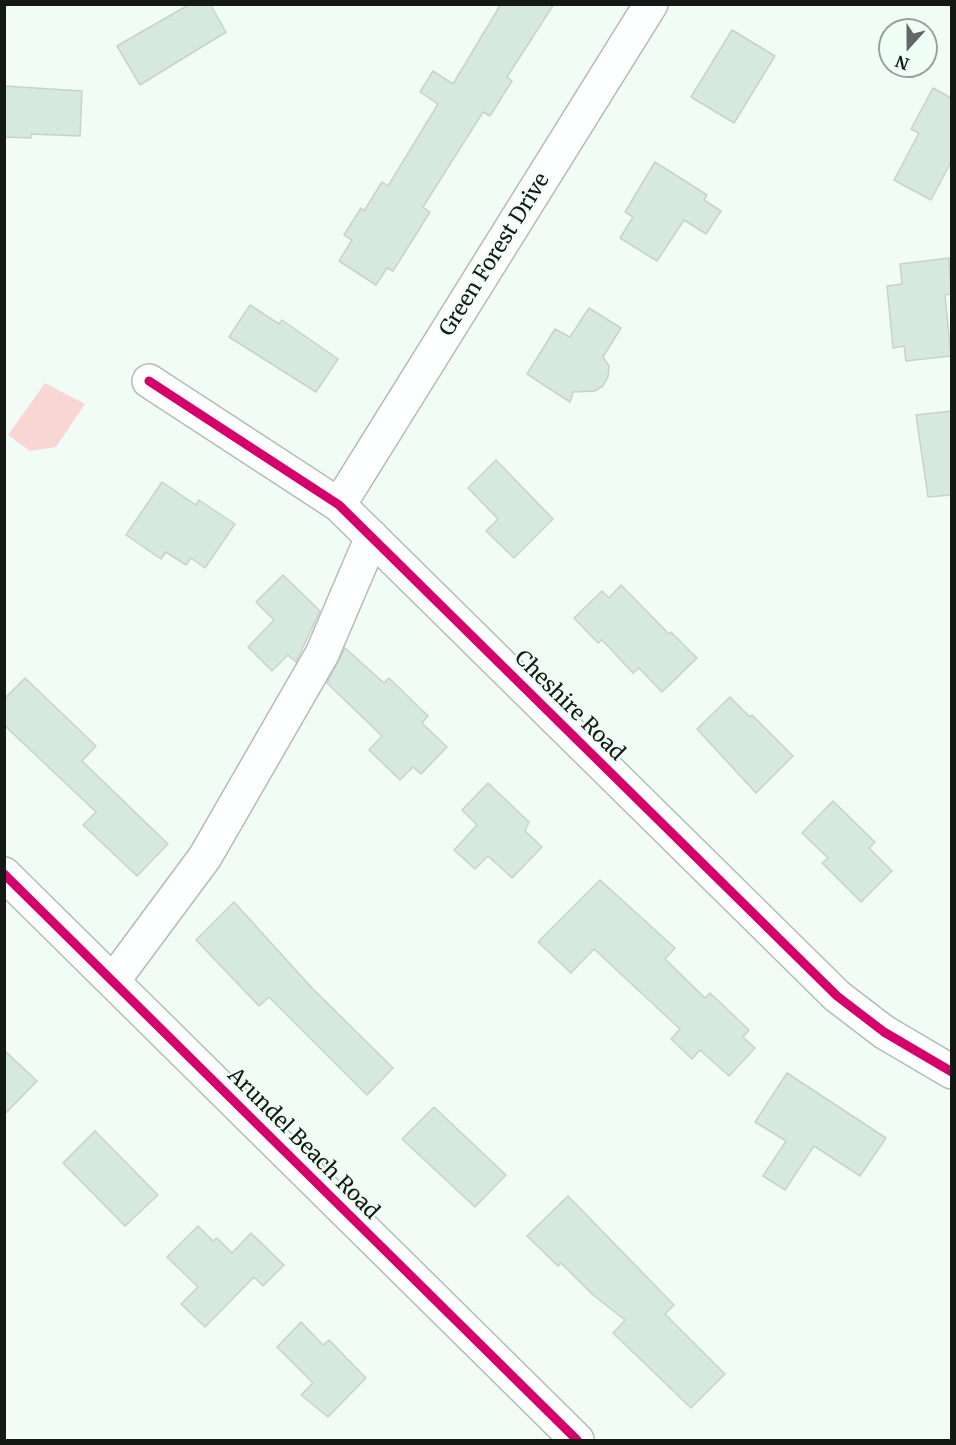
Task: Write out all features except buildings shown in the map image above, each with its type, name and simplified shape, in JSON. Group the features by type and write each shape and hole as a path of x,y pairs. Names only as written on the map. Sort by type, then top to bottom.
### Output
{"street":[{"name":"Green Forest Drive","path":"339,505 651,4"},
{"name":"Cheshire Road","path":"149,381 339,505 837,996 884,1032 951,1072"},
{"path":"113,981 206,857 322,654 372,537"},
{"name":"Arundel Beach Road","path":"4,874 577,1440"}],"shaded area":[{"path":"45,383 85,404 56,447 30,451 8,435"}],"cycle path":[{"path":"149,381 339,505 837,996 884,1032 952,1072"},
{"path":"4,874 577,1440"}]}
